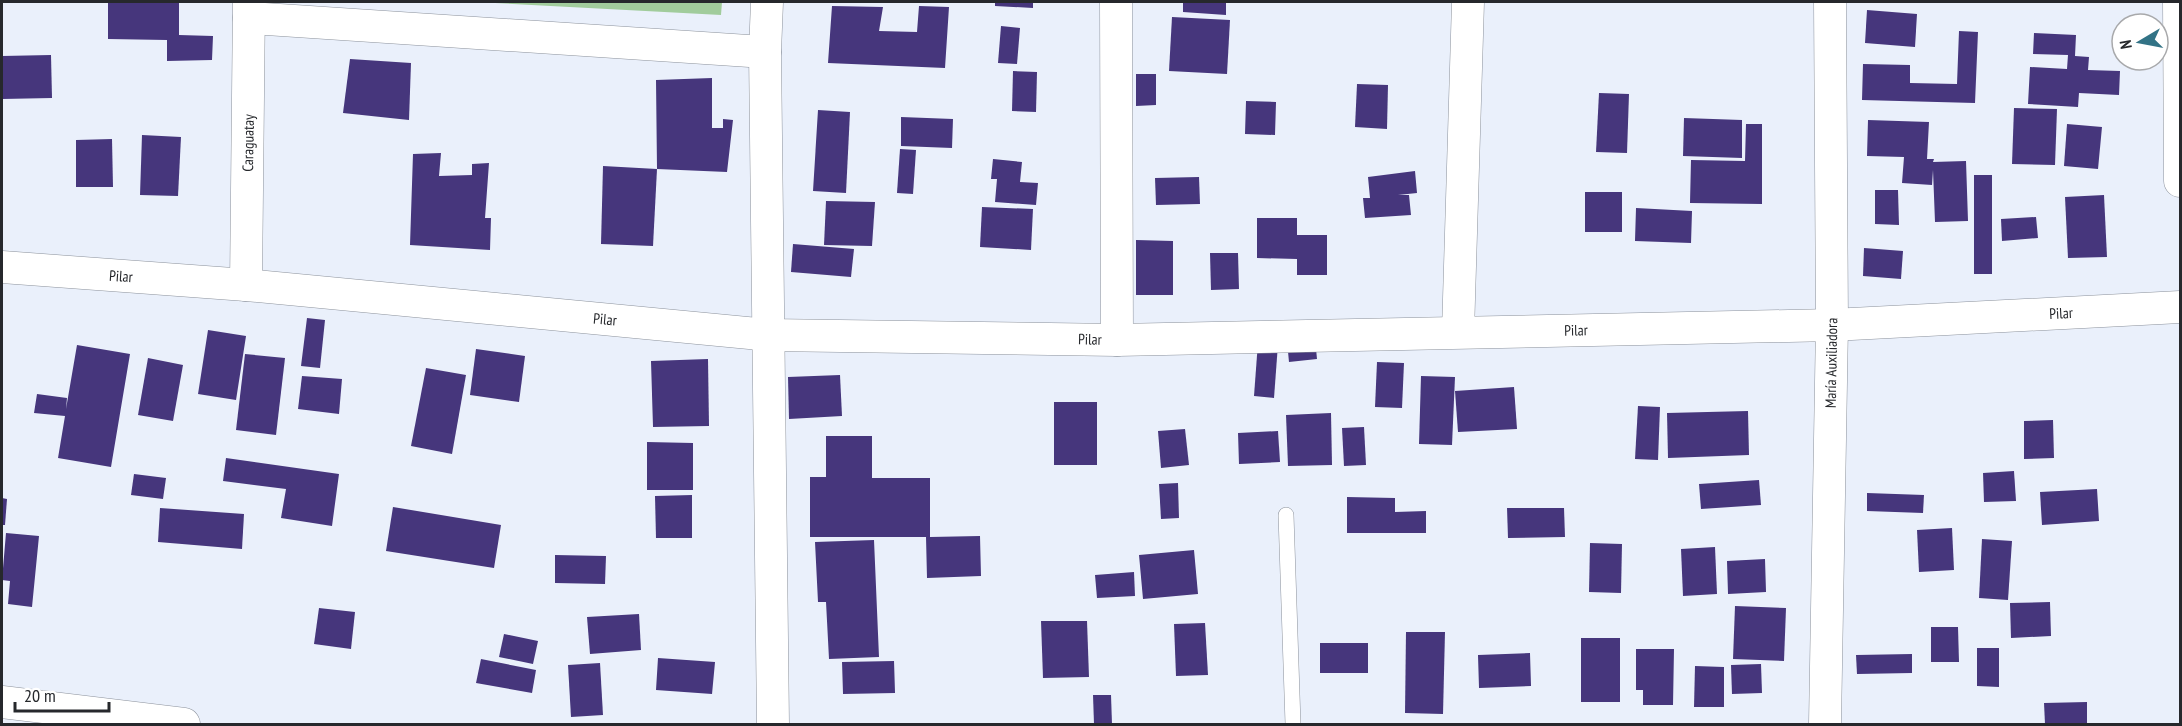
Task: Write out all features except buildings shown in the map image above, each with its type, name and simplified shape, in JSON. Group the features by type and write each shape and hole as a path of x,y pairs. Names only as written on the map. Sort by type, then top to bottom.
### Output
{"street":[{"path":"767,2 765,52 773,724"},
{"path":"1116,2 1117,340"},
{"path":"1458,332 1468,2"},
{"name":"María Auxiliadora","path":"1825,724 1832,325 1830,2"},
{"path":"2179,2 2181,181"},
{"path":"249,10 765,52"},
{"name":"Caraguatay","path":"246,285 249,10"},
{"name":"Pilar","path":"2,267 246,285 769,334 1117,340 1832,325 2181,307"},
{"path":"2,702 184,724"}],"lane":[{"path":"1286,515 1293,724"}],"green space":[{"path":"475,2 722,2 721,15"}]}
